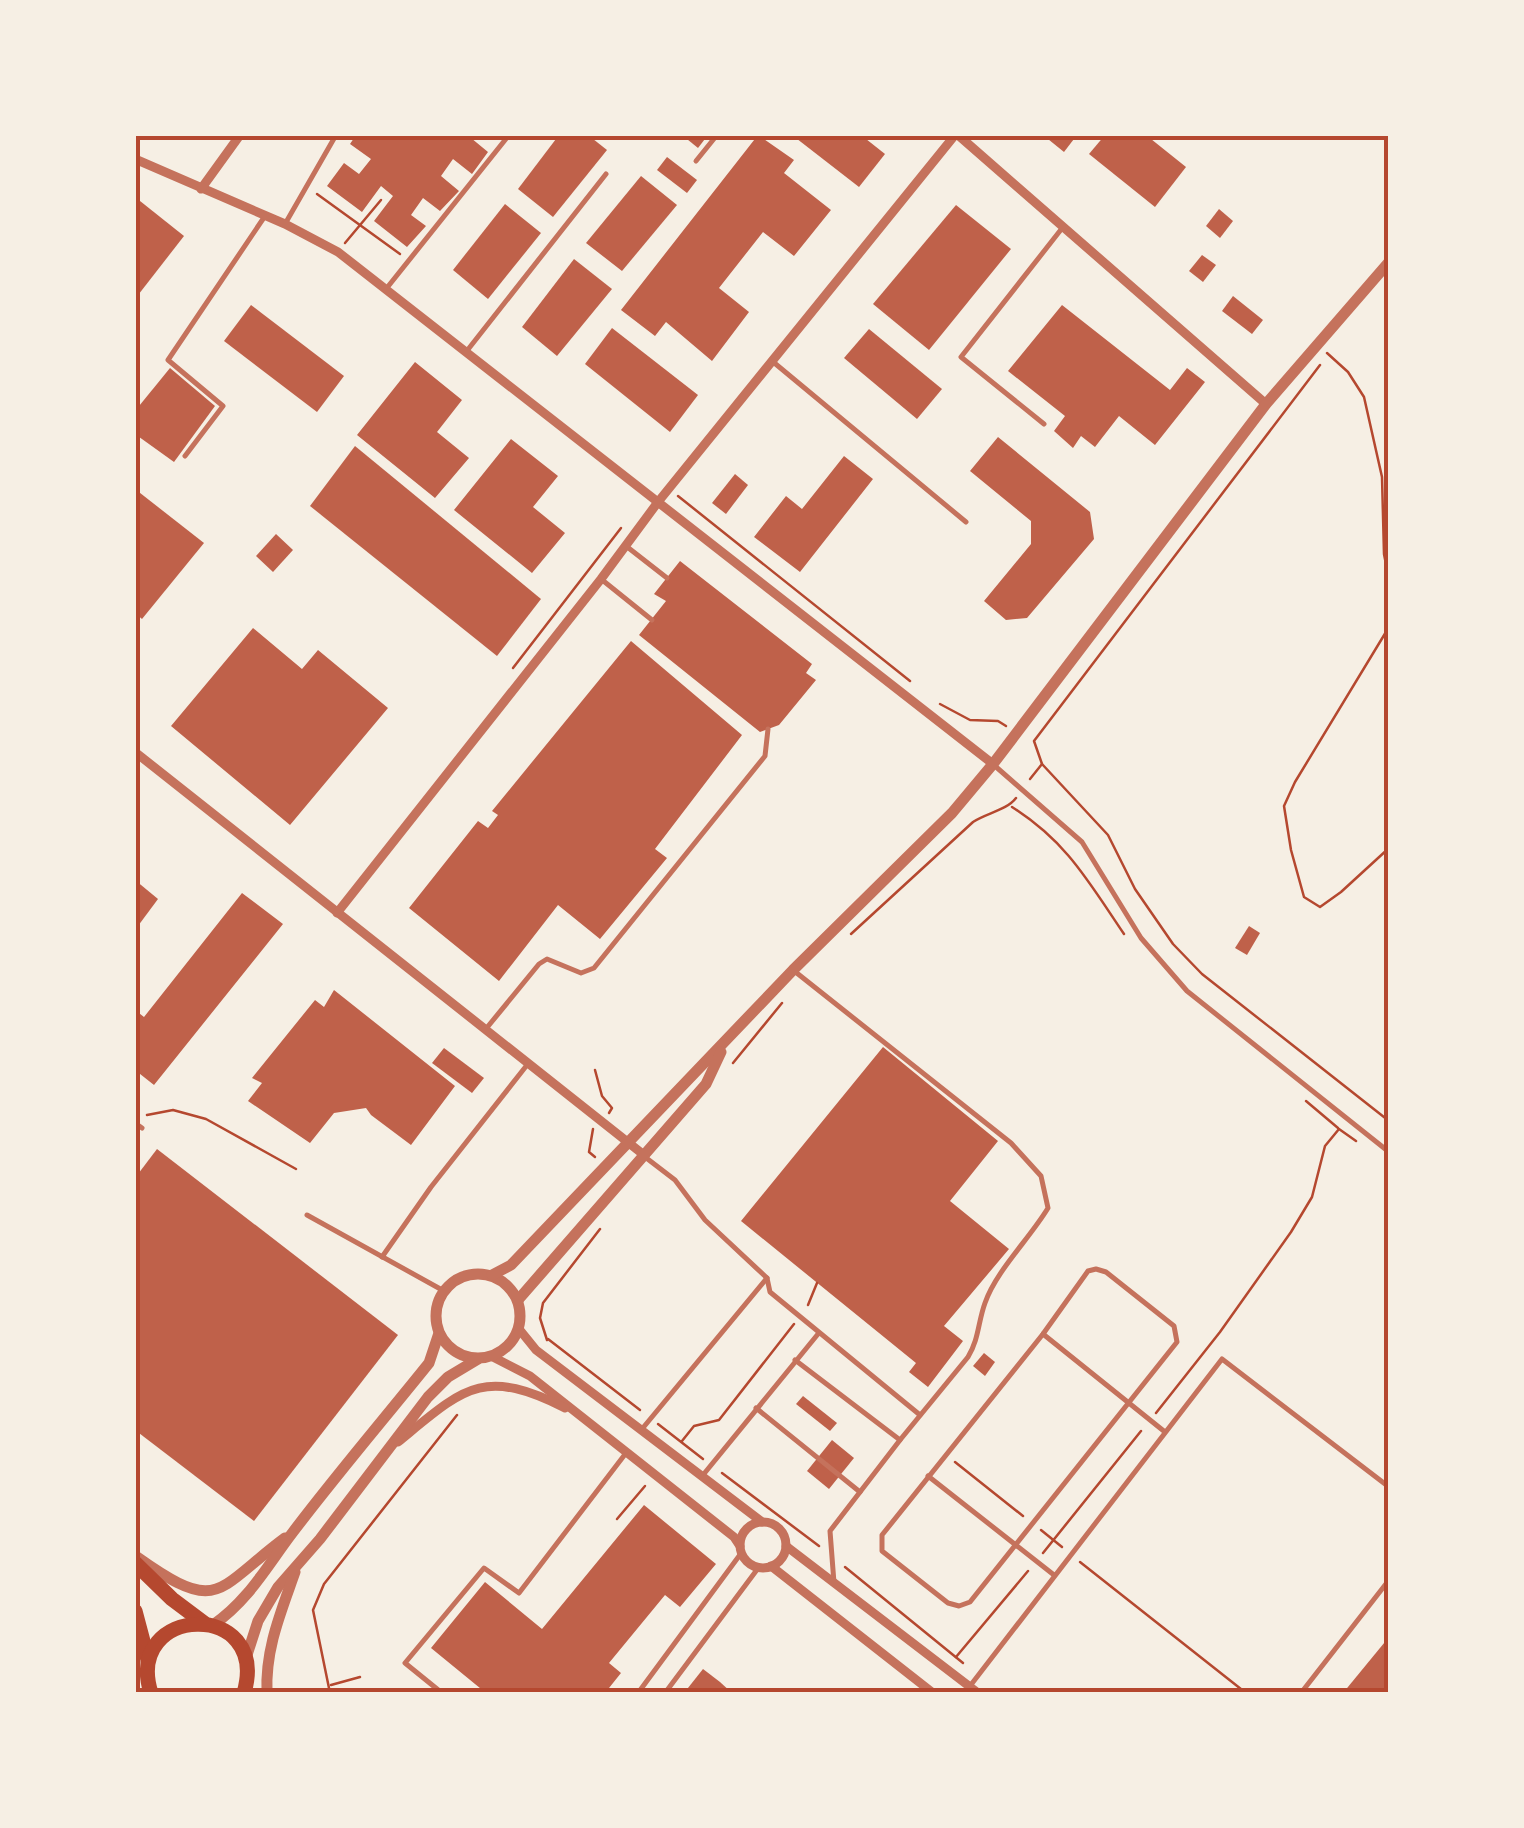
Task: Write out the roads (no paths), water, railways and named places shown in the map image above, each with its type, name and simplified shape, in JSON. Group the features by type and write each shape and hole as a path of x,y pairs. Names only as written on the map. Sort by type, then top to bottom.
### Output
{"main road":[{"path":"135,1560 172,1600 228,1632 246,1658 248,1678 244,1693"},
{"path":"135,1611 148,1660 146,1689"},
{"path":"148,1660 169,1631 186,1624 209,1624"}],"street":[{"path":"201,189 240,135"},
{"path":"337,913 602,579 658,502 956,135 1266,404"},
{"path":"135,159 285,224 338,252 993,764"},
{"path":"492,1276 511,1266 793,970 952,814 1266,404 1389,262"},
{"path":"135,752 644,1155"},
{"path":"135,772 144,760"},
{"path":"518,1300 706,1084 726,1044"},
{"path":"246,1658 258,1621 278,1587 428,1397 448,1378 478,1360 506,1350 520,1330 518,1300 508,1286 492,1276 477,1273 462,1276 444,1290 435,1319 438,1333 454,1352 478,1360"},
{"path":"493,1357 530,1376 656,1473 734,1537 748,1562 759,1567 771,1566 782,1558 786,1546 782,1532 701,1477 536,1350 520,1330"},
{"path":"209,1624 236,1609 429,1362 438,1333"},
{"path":"388,1450 462,1392 478,1386 514,1388 541,1396 583,1417"},
{"path":"741,1549 744,1532 762,1522"},
{"path":"135,1560 172,1582 199,1592 225,1589 292,1533"},
{"path":"786,1546 974,1690"},
{"path":"268,1693 272,1637 297,1566"},
{"path":"771,1566 933,1693"}],"lane":[{"path":"285,224 336,135"},
{"path":"386,290 509,135"},
{"path":"696,161 717,135"},
{"path":"466,352 606,174"},
{"path":"185,456 223,406 168,360 265,216"},
{"path":"1044,424 961,357 1063,227"},
{"path":"772,361 966,522"},
{"path":"626,546 667,578"},
{"path":"602,579 652,620"},
{"path":"485,1030 539,964 547,960 581,973 594,968 766,756 768,729"},
{"path":"993,764 1082,842 1141,938 1187,991 1389,1152"},
{"path":"793,970 1011,1143 1041,1176 1048,1208 1032,1236 995,1282 985,1302 976,1344 968,1357 830,1531 834,1585"},
{"path":"382,1257 452,1159 527,1065"},
{"path":"135,1123 142,1128"},
{"path":"644,1155 675,1180 706,1220 767,1278 770,1292 920,1416"},
{"path":"307,1215 444,1290"},
{"path":"1096,1269 1106,1272 1174,1326 1177,1342 970,1602 959,1606 948,1603 882,1551 882,1535 1043,1334 1088,1272 1096,1269"},
{"path":"640,1430 767,1278"},
{"path":"701,1477 818,1334"},
{"path":"1043,1334 1165,1432"},
{"path":"974,1690 978,1677 1054,1575 1222,1359 1389,1487"},
{"path":"795,1360 900,1440"},
{"path":"756,1408 860,1492"},
{"path":"442,1693 404,1663 484,1568 519,1593 628,1451"},
{"path":"928,1476 1054,1575"},
{"path":"638,1693 693,1622 741,1549"},
{"path":"665,1693 759,1567"},
{"path":"1301,1693 1389,1580"}]}
